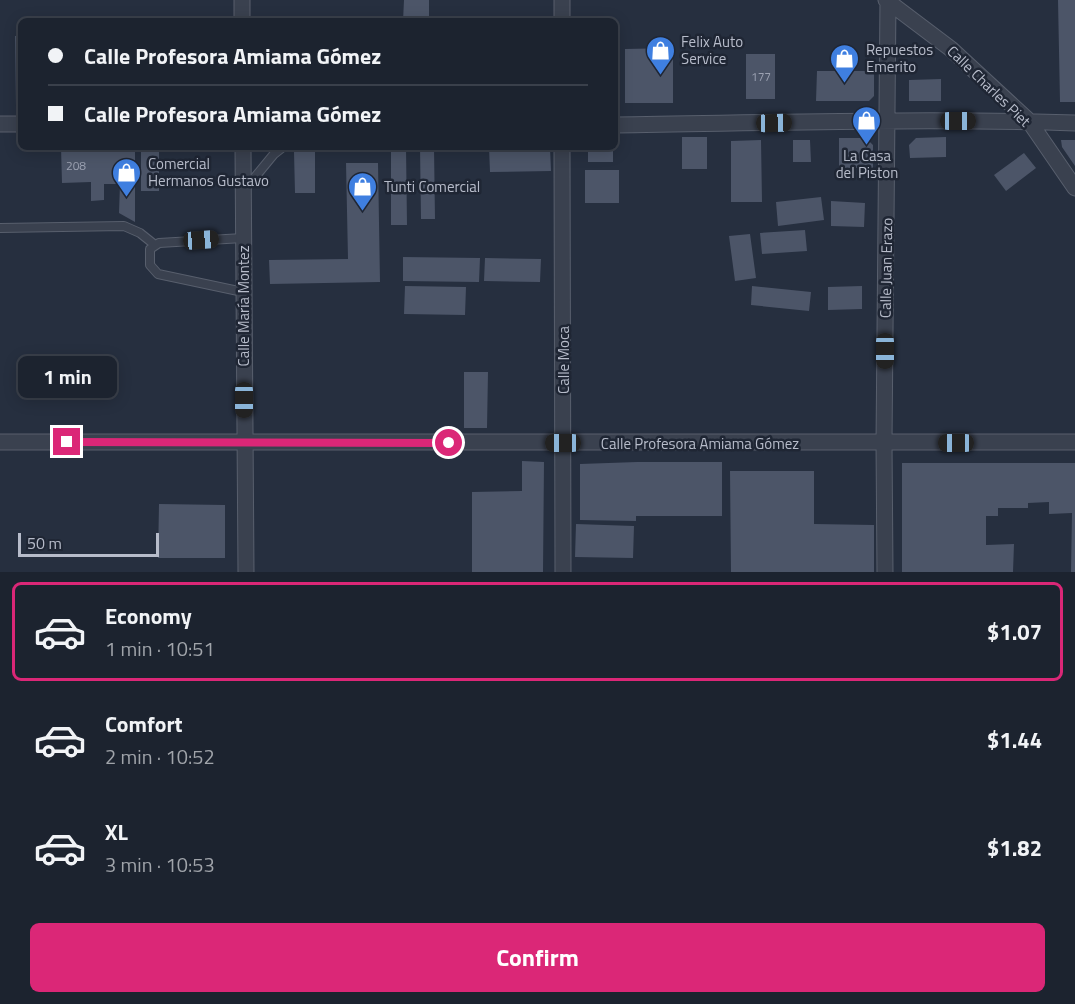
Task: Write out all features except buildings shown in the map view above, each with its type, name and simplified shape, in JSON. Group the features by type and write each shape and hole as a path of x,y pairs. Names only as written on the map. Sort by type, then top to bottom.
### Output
{"street":[{"path":"242,0 242,18"},
{"path":"562,0 562,18"},
{"name":"Calle Charles Piet","path":"888,0 951,49 1029,121 1075,189"},
{"name":"Calle Juan Erazo","path":"885,572 888,0"},
{"path":"618,125 1029,121 1075,123"},
{"path":"0,124 18,124"},
{"name":"Calle María Montez","path":"243,150 246,572"},
{"name":"Calle Moca","path":"562,150 563,572"},
{"name":"Calle Profesora Amiama Gómez","path":"0,442 1075,442"}],"lane":[{"path":"243,191 279,150"},
{"path":"0,228 124,226 141,233 155,245"},
{"path":"243,238 159,243 150,249 150,265 158,274 243,292"}],"place":[{"name":"Felix Auto Service","path":"660,76"},
{"name":"Repuestos Emerito","path":"845,84"},
{"name":"La Casa del Piston","path":"867,146"},
{"name":"Comercial Hermanos Gustavo","path":"127,198"},
{"name":"Tunti Comercial","path":"363,212"}],"route":[{"path":"67,442 449,443"}]}
